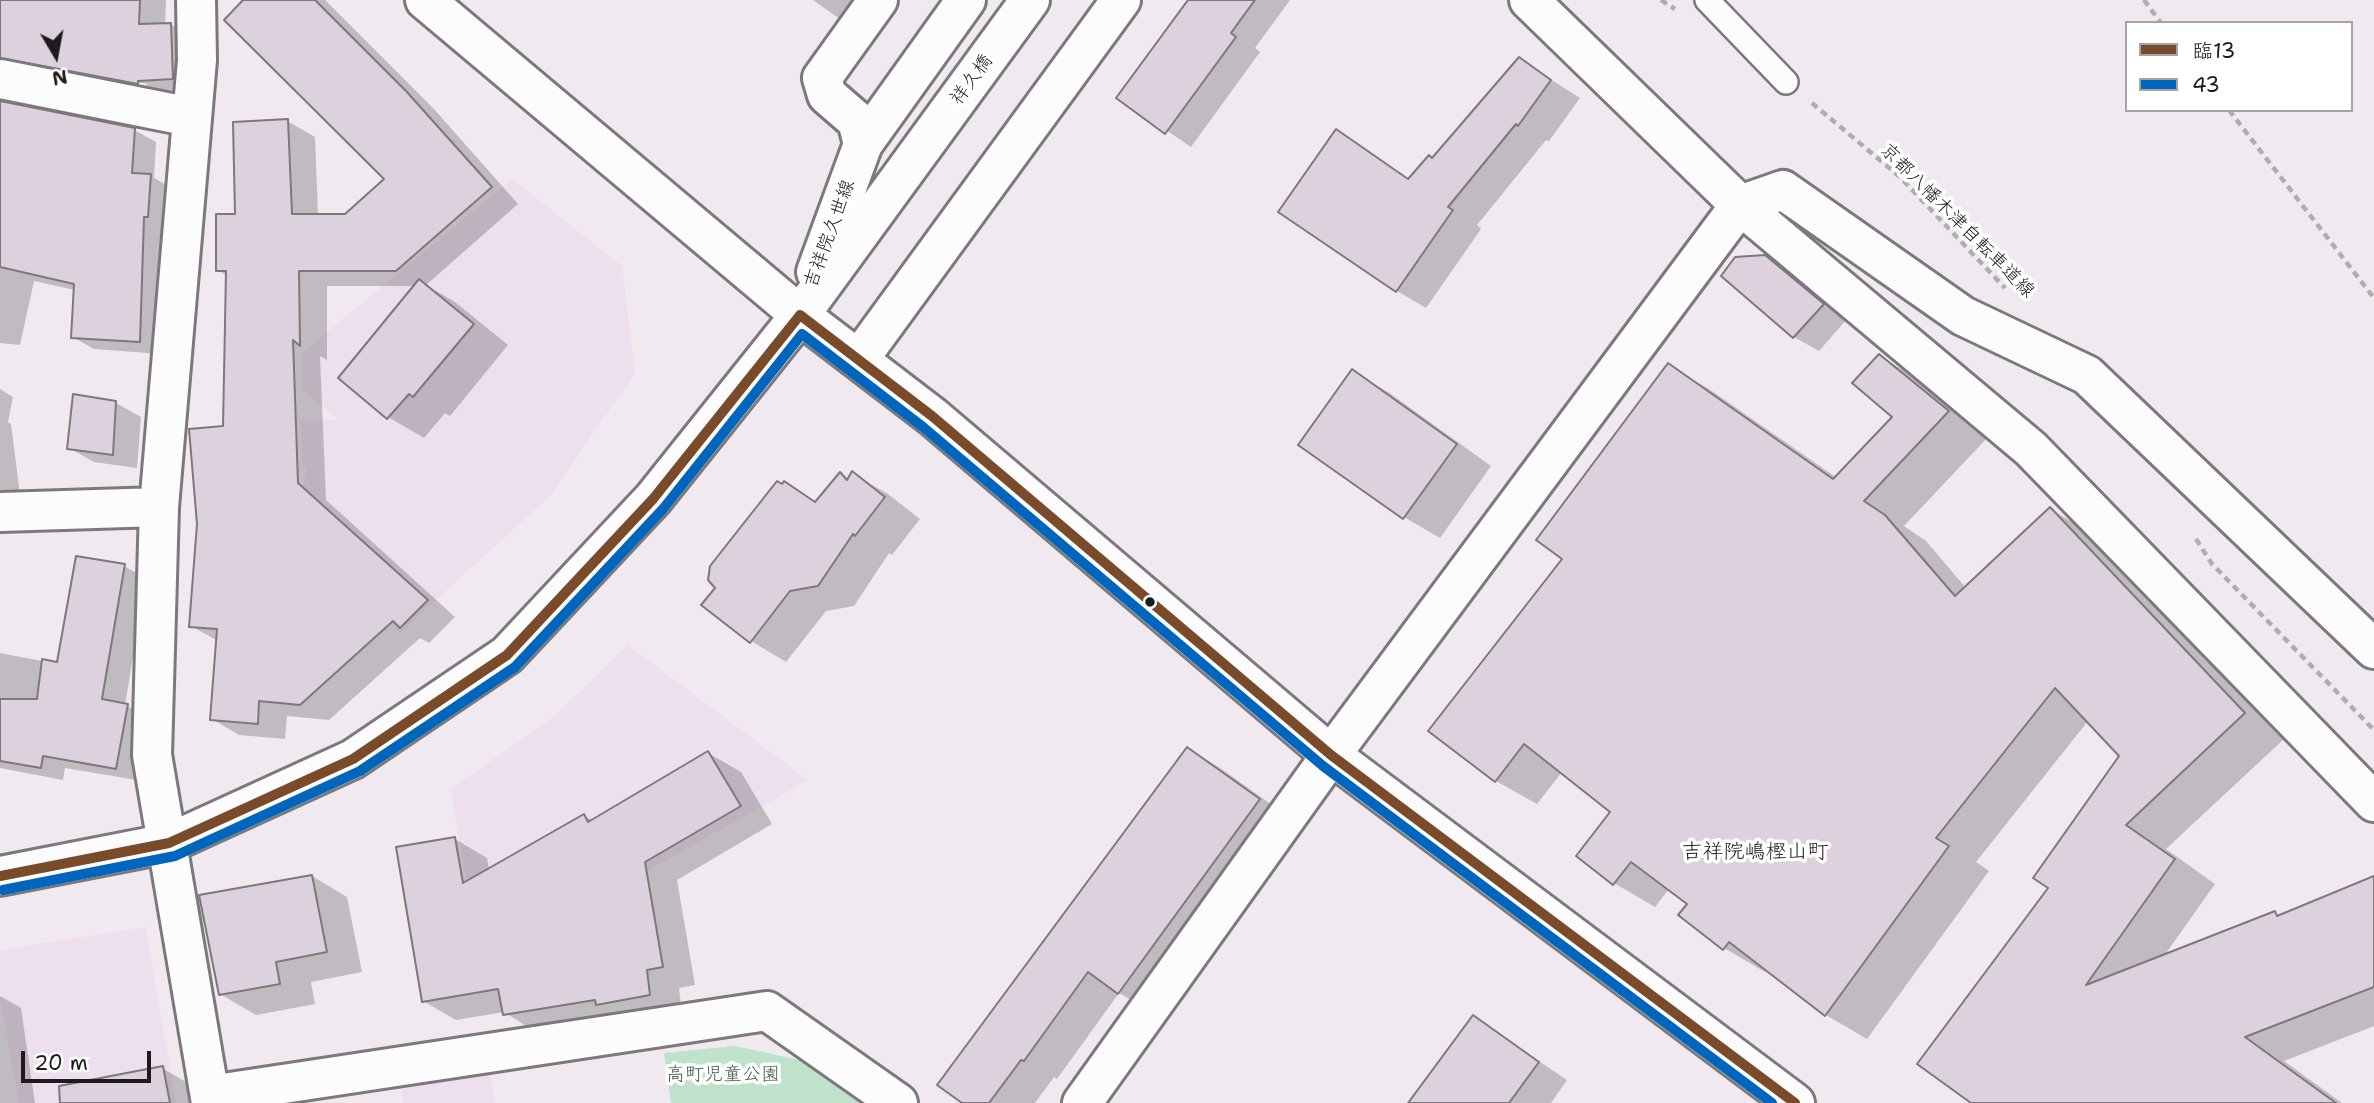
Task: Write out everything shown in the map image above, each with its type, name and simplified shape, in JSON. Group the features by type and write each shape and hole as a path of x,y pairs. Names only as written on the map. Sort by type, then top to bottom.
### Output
{"street":[{"path":"196,0 197,60 159,507 152,755 169,843 210,1099 767,1011 898,1103"},
{"path":"425,0 800,315 932,416 1331,755 1795,1103"},
{"path":"878,0 822,78 827,95 857,121 867,138 966,0"},
{"name":"祥久橋","path":"915,159 1030,0"},
{"path":"859,359 1121,0"},
{"path":"1529,0 1740,205 2031,449 2374,802"},
{"path":"0,79 191,117"},
{"name":"吉祥院久世線","path":"800,315 867,138"},
{"name":"吉祥院久世線","path":"800,315 915,159"},
{"path":"1082,1103 1331,755 1740,205 1783,190 1963,316 2087,375 2374,649"},
{"path":"0,876 169,843 353,759 507,655 653,499 800,315"},
{"path":"0,512 159,507"}],"lane":[{"path":"1707,0 1786,82"}],"path":[{"path":"1661,0 1684,15"},
{"path":"2144,0 2160,21"},
{"name":"京都八幡木津自転車道線","path":"1786,82 1900,177 2012,296"},
{"path":"2231,112 2374,298"}],"shaded area":[{"path":"512,179 622,266 635,373 550,496 400,633 295,527 307,467 303,466 300,420 339,420 302,389 302,353"},
{"path":"628,645 808,780 482,965 450,789 550,720"},
{"path":"146,927 176,1103 19,1103 0,997 0,950"},
{"path":"490,1073 495,1103 403,1103 401,1089"}],"green space":[{"name":"高町児童公園","path":"735,1046 804,1061 860,1103 671,1103 664,1053"}],"building":[{"path":"0,0 140,0 139,24 171,23 173,79 138,81 138,84 0,58"},
{"path":"243,0 315,0 406,91 492,187 396,271 299,271 300,346 293,340 298,483 428,600 400,628 393,621 300,705 259,701 258,724 210,720 217,629 189,627 197,524 189,429 223,426 226,271 216,271 216,214 235,214 233,122 288,119 292,214 345,214 384,179 224,20"},
{"path":"1188,0 1255,0 1231,33 1236,37 1165,134 1116,98"},
{"path":"1519,57 1551,80 1518,126 1516,124 1448,207 1453,210 1396,292 1278,212 1336,129 1408,179 1429,155 1432,158"},
{"path":"0,101 135,128 132,173 151,174 148,217 144,217 140,342 71,338 74,284 0,267"},
{"path":"1765,255 1824,304 1793,338 1721,276 1735,257"},
{"path":"419,279 474,324 413,397 409,394 387,419 338,378"},
{"path":"1879,354 1949,411 1864,501 1885,515 1955,596 2050,507 2245,713 2126,825 2175,859 2086,985 2275,911 2277,916 2374,876 2374,987 2245,1037 2336,1103 1971,1103 1917,1064 2048,888 2033,878 2119,756 2055,688 1936,838 1949,846 1825,1016 1729,942 1723,950 1678,915 1687,904 1631,862 1613,885 1576,856 1610,812 1524,744 1495,782 1428,731 1562,559 1536,540 1668,363 1833,479 1892,417 1852,383"},
{"path":"1352,369 1457,444 1403,519 1298,445"},
{"path":"73,394 116,401 113,455 67,449"},
{"path":"852,471 885,497 855,536 853,534 818,586 790,591 750,643 701,605 715,588 708,580 710,566 777,481 782,484 784,481 815,502 840,472 847,480"},
{"path":"76,556 125,564 102,699 128,704 116,769 43,756 41,768 0,761 0,699 37,699 42,659 57,662"},
{"path":"1187,747 1260,799 1118,994 1088,972 1024,1061 1021,1060 989,1103 962,1103 937,1085"},
{"path":"708,751 741,806 645,862 663,967 647,970 650,995 596,1005 595,1000 503,1015 498,989 422,1002 396,847 455,837 463,883 584,814 588,822"},
{"path":"312,875 327,952 276,962 280,984 219,995 199,895"},
{"path":"1473,1015 1539,1062 1509,1103 1408,1103"},
{"path":"163,1066 170,1103 60,1103 59,1086"}],"transit line":[{"name":"臨13","path":"0,876 169,843 353,759 507,655 653,499 800,315 932,416 1331,755 1795,1103"},
{"name":"43","path":"3,890 175,856 360,771 515,667 663,509 802,334 923,427 1323,766 1772,1103"}],"district":[{"name":"吉祥院嶋樫山町","path":"1755,853"}]}
